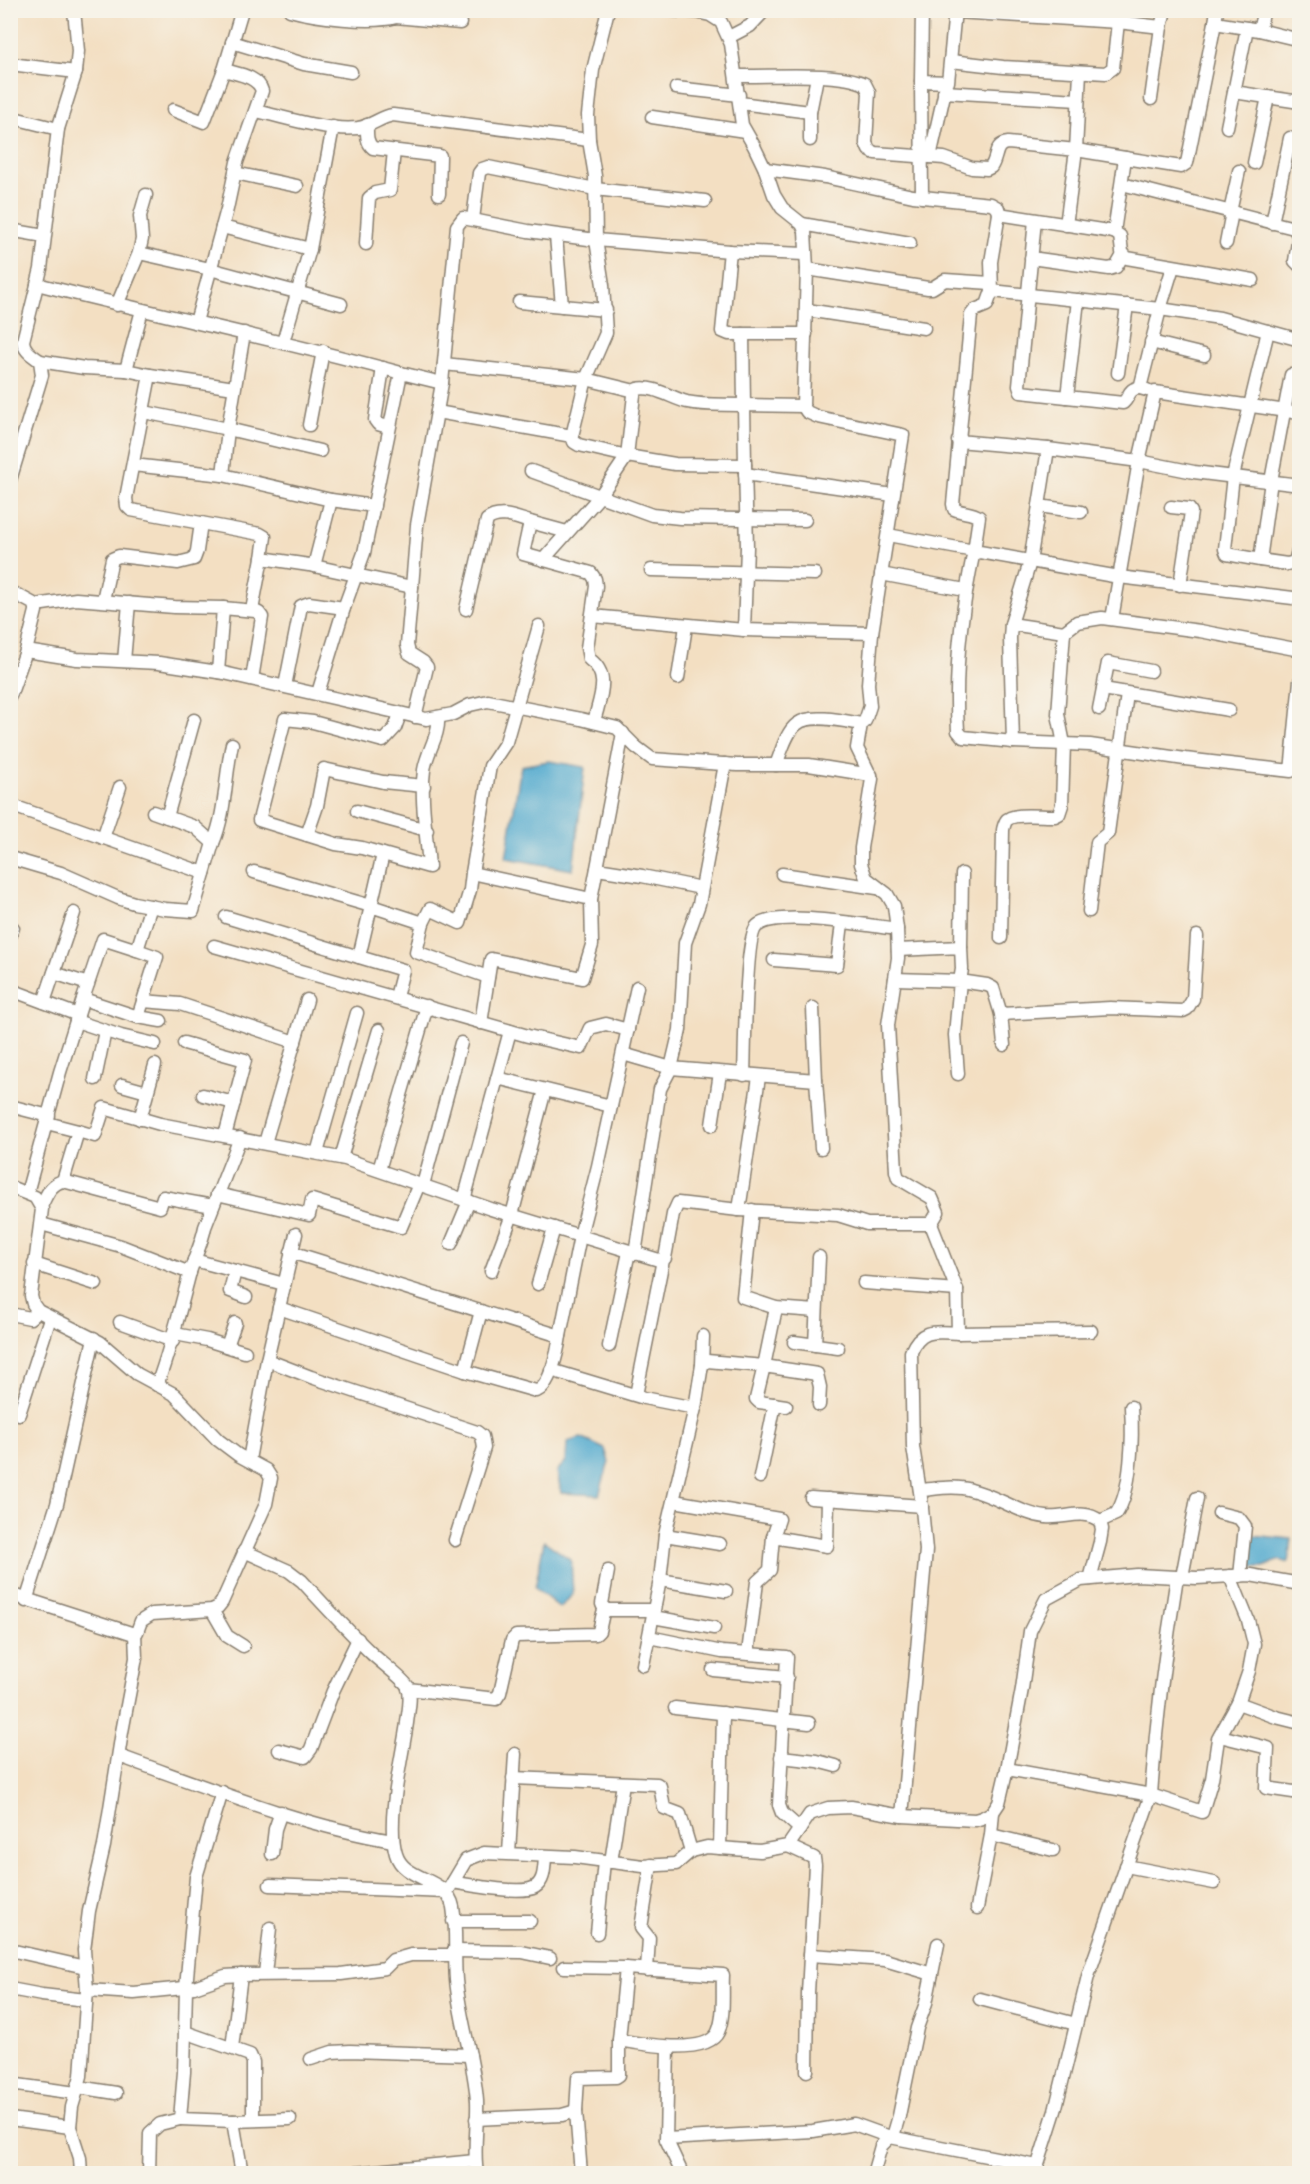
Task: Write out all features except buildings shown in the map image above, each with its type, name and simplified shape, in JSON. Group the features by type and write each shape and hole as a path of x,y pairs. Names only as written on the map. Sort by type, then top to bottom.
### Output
{"street":[{"path":"74,10 78,51 76,72 58,129 37,284 23,341 24,347 40,361 84,368 126,370 234,388"},
{"path":"173,110 204,122 225,70 242,10"},
{"path":"290,10 346,18 386,20 397,14 460,23"},
{"path":"608,10 594,70 588,115 595,189 596,240 606,310 606,333 586,379 572,436 574,442 627,456 675,464 745,470 893,495"},
{"path":"662,10 696,11 715,17 721,22 729,37 744,131 765,169 774,195 782,208 802,224 805,231 807,310 803,406 807,412 818,417 903,435 872,633 868,684 870,706 865,721 861,723 857,748 871,775 861,864 866,878 887,894 894,906 898,950 888,1025 896,1171 898,1178 932,1198 938,1212 931,1224"},
{"path":"729,37 750,27 765,10"},
{"path":"922,10 921,81 926,157 922,197"},
{"path":"1151,99 1165,10"},
{"path":"1227,127 1234,92 1253,29 1264,10"},
{"path":"926,157 946,87 956,11 1118,16 1161,27"},
{"path":"951,61 1080,72 1111,71 1115,61 1118,16"},
{"path":"736,76 855,79 865,84 869,92 866,143 869,150 875,153 944,158 972,168 987,169 995,162 998,147 1002,143 1076,150 1181,167 1187,163 1216,17 1299,40"},
{"path":"232,42 304,64 351,72"},
{"path":"10,64 76,72"},
{"path":"196,322 235,173 262,91 256,80 225,70"},
{"path":"1066,225 1076,150 1080,72"},
{"path":"810,140 810,112 817,77"},
{"path":"921,81 946,87 1078,100"},
{"path":"676,88 810,112"},
{"path":"1234,92 1299,102"},
{"path":"1254,163 1269,97"},
{"path":"255,111 333,127 359,128 382,117 393,115 589,140"},
{"path":"10,117 58,129"},
{"path":"652,117 744,131"},
{"path":"367,125 369,145 380,150 440,156 439,194"},
{"path":"283,342 310,249 333,127"},
{"path":"1272,223 1290,138"},
{"path":"366,244 369,198 375,193 390,190 394,151"},
{"path":"1114,232 1125,158"},
{"path":"472,219 479,173 488,167 595,189 705,201"},
{"path":"765,169 825,177 922,197 991,204 998,208 999,214 993,240 992,287 987,306 975,310 970,315 953,504 954,509 979,517 965,590 957,664 958,731 963,737 1118,749 1292,771 1299,681"},
{"path":"1226,243 1239,171"},
{"path":"235,173 297,186"},
{"path":"1122,184 1294,228 1299,231 1295,261 1299,266"},
{"path":"117,305 139,253 142,240 140,216 146,195"},
{"path":"999,214 1114,232 1120,236 1123,255 1116,267 1109,269 1031,258"},
{"path":"415,717 427,667 409,652 407,645 418,516 444,364 457,226 463,218 556,236 730,251 806,254"},
{"path":"1035,220 1019,386 1021,392 1123,403 1134,388 1140,388 1299,413"},
{"path":"802,224 910,243"},
{"path":"222,227 310,249"},
{"path":"10,230 44,236"},
{"path":"556,236 561,306"},
{"path":"730,251 722,331 729,334 806,334"},
{"path":"139,253 210,269 341,304"},
{"path":"1123,255 1127,258 1173,267 1253,280"},
{"path":"1140,388 1173,267"},
{"path":"807,269 928,288 945,280 1028,295 1160,309 1220,318 1299,340"},
{"path":"37,284 117,305 323,351 441,383"},
{"path":"1067,398 1078,300"},
{"path":"519,302 606,310"},
{"path":"1118,373 1127,305"},
{"path":"126,370 142,310"},
{"path":"807,310 924,328"},
{"path":"1268,331 1233,476 1225,552 1287,564 1295,562 1299,543"},
{"path":"223,475 234,388 244,333"},
{"path":"743,334 746,519 744,630"},
{"path":"1151,342 1204,355"},
{"path":"309,426 323,351"},
{"path":"10,480 42,375 40,361"},
{"path":"444,364 586,379 635,391 641,388 660,392 699,404 803,406"},
{"path":"383,368 375,420 378,424 388,427"},
{"path":"318,693 344,608 364,553 388,427 401,373"},
{"path":"150,375 126,498 127,506 131,510 266,537 252,610"},
{"path":"1260,560 1271,481 1291,375"},
{"path":"543,560 600,496 627,456 635,391"},
{"path":"1112,619 1139,461 1155,392"},
{"path":"144,412 320,451"},
{"path":"437,412 572,436"},
{"path":"958,441 1048,449 1139,461 1194,472 1299,485"},
{"path":"1013,742 1011,624 1030,562 1048,449"},
{"path":"133,465 223,475 331,500 374,506"},
{"path":"531,471 652,515 680,518 804,520"},
{"path":"314,566 331,500"},
{"path":"1039,506 1081,512"},
{"path":"1171,507 1189,509 1191,512 1180,585"},
{"path":"466,609 487,520 494,515 504,514 567,532"},
{"path":"530,522 523,554 591,573 595,579 596,586 586,648 589,659 599,665 603,675 594,722"},
{"path":"103,600 112,559 119,556 187,562 194,559 197,551 201,523"},
{"path":"888,535 1119,577 1293,598"},
{"path":"262,558 314,566 412,587"},
{"path":"651,570 815,574"},
{"path":"881,574 965,590"},
{"path":"10,591 36,605 76,599 174,607 252,610 262,617 252,679"},
{"path":"124,661 129,603"},
{"path":"285,686 302,606 309,603 344,608"},
{"path":"10,696 26,651 36,605"},
{"path":"218,672 223,608"},
{"path":"592,616 744,630 872,633"},
{"path":"1001,938 1003,830 1006,821 1017,815 1045,817 1059,814 1062,805 1064,744 1058,714 1064,632 1077,621 1112,619 1200,631 1299,650"},
{"path":"1011,624 1064,632"},
{"path":"488,976 416,952 423,923 430,909 460,923 470,890 490,766 506,742 539,626"},
{"path":"678,678 686,626"},
{"path":"26,651 77,659 159,663 218,672 426,719 453,714 470,705 488,701 617,728 652,759 725,764 809,765 871,775"},
{"path":"1100,709 1106,665 1109,662 1151,671"},
{"path":"1103,689 1229,710"},
{"path":"1089,911 1097,842 1108,833 1127,694"},
{"path":"400,714 395,728 383,741 313,722 285,719 259,820 336,844 429,867 424,786 426,760 438,729 438,717"},
{"path":"776,765 790,732 797,723 820,718 861,723"},
{"path":"167,817 194,720"},
{"path":"481,1023 491,959 582,978 592,945 591,899 623,732"},
{"path":"10,858 61,873 118,898 151,906 193,911 219,826 226,769 232,744"},
{"path":"609,1346 632,1253 660,1089 671,1068 680,1030 686,943 701,888 725,764"},
{"path":"307,835 317,806 324,769 383,782 424,786"},
{"path":"103,838 120,787"},
{"path":"10,805 204,873"},
{"path":"357,811 427,830"},
{"path":"153,812 195,827 213,843"},
{"path":"359,957 383,854"},
{"path":"597,869 701,888"},
{"path":"254,872 423,923"},
{"path":"472,873 591,899"},
{"path":"782,874 878,888"},
{"path":"958,1074 955,1035 962,969 962,874"},
{"path":"137,950 151,906"},
{"path":"44,1002 74,913"},
{"path":"226,917 403,970 396,997"},
{"path":"744,1075 748,968 751,935 755,927 762,922 787,917 897,929"},
{"path":"774,960 837,965 842,923"},
{"path":"1001,1014 1110,1008 1183,1011 1193,999 1197,936"},
{"path":"27,1193 60,1072 103,939 157,957 138,1017"},
{"path":"214,946 481,1023 581,1048 591,1028 606,1024 628,1029"},
{"path":"898,950 961,947"},
{"path":"54,973 88,984"},
{"path":"895,979 960,981 993,988 1001,1014 1004,1046"},
{"path":"279,1308 465,1371 536,1391 542,1388 556,1360 580,1236 637,987"},
{"path":"14,992 44,1002 105,1030 155,1044"},
{"path":"83,999 138,1017 160,1021"},
{"path":"265,1143 307,1000"},
{"path":"143,1001 180,1004 295,1042"},
{"path":"379,1170 427,1006"},
{"path":"813,1008 821,1148"},
{"path":"317,1153 357,1012"},
{"path":"341,1158 379,1029"},
{"path":"95,1079 105,1030"},
{"path":"451,1244 466,1201 510,1031"},
{"path":"184,1043 245,1060 225,1136"},
{"path":"41,1206 54,1185 63,1181 160,1207 163,1197 215,1200 309,1215 312,1200 401,1227 421,1185 461,1043"},
{"path":"623,1054 671,1068 816,1080"},
{"path":"140,1119 155,1065"},
{"path":"712,1125 720,1073"},
{"path":"759,1077 746,1210 743,1297 776,1308 816,1311"},
{"path":"497,1078 611,1106"},
{"path":"122,1085 147,1092"},
{"path":"491,1270 512,1215 545,1090"},
{"path":"203,1095 234,1103"},
{"path":"10,1106 96,1136 104,1108 140,1119 341,1158 466,1201 632,1253 663,1260"},
{"path":"63,1181 78,1131"},
{"path":"157,1385 174,1338 194,1260 240,1138"},
{"path":"10,1187 35,1197 41,1206 41,1224 31,1296 38,1311 94,1338 128,1367 174,1394 218,1440 238,1455 266,1470 271,1483 266,1504 222,1602 212,1610 152,1614 141,1621 135,1633 136,1659 104,1846 88,1911 84,1950 86,1995 81,2076 70,2127 80,2158 81,2174"},
{"path":"636,1395 673,1214 678,1203 746,1210 838,1215 867,1224 931,1224"},
{"path":"41,1224 121,1246 190,1273"},
{"path":"931,1224 957,1290 958,1333"},
{"path":"538,1284 554,1228"},
{"path":"249,1460 267,1360 296,1234"},
{"path":"291,1252 560,1336"},
{"path":"815,1344 819,1257"},
{"path":"194,1260 284,1284"},
{"path":"34,1264 96,1284"},
{"path":"235,1270 230,1291 246,1297"},
{"path":"864,1283 957,1290"},
{"path":"760,1477 780,1405 759,1402 756,1399 776,1308"},
{"path":"10,1314 30,1318 38,1311"},
{"path":"465,1371 481,1311"},
{"path":"19,1414 50,1318"},
{"path":"120,1322 174,1338 227,1346 245,1352"},
{"path":"227,1346 235,1323"},
{"path":"902,1816 926,1550 913,1447 911,1353 916,1341 924,1334 1090,1331"},
{"path":"643,1665 660,1580 665,1535 695,1408 702,1365 703,1336"},
{"path":"26,1601 57,1504 94,1338"},
{"path":"794,1342 838,1348"},
{"path":"267,1360 311,1377 477,1432 482,1436 484,1448 455,1540"},
{"path":"702,1365 706,1361 817,1374 820,1382 819,1406"},
{"path":"551,1370 670,1404 695,1408"},
{"path":"1100,1521 1116,1514 1124,1497 1129,1472 1131,1407"},
{"path":"920,1490 970,1489 1044,1517 1087,1514 1100,1521 1102,1529 1090,1579"},
{"path":"812,1498 922,1506"},
{"path":"666,2139 813,2131 854,2124 890,2137 1036,2170 1055,2111 1088,1976 1151,1795 1161,1688 1178,1577 1182,1576 1197,1498"},
{"path":"774,1537 827,1546 828,1499"},
{"path":"674,1501 779,1519 770,1570 757,1582 748,1653"},
{"path":"1007,1770 1151,1795 1202,1812 1212,1779 1220,1736 1238,1703 1249,1671 1254,1644 1235,1576 1245,1526 1239,1518 1219,1513"},
{"path":"665,1535 720,1544"},
{"path":"244,1551 289,1571 302,1581 369,1651 408,1685 407,1719 392,1823 393,1841 400,1864 407,1870 436,1884 450,1887"},
{"path":"408,1689 496,1699 500,1693 513,1637 596,1634 599,1631 604,1611 602,1604 608,1571"},
{"path":"977,1908 991,1835 993,1812 999,1803 1023,1689 1030,1631 1046,1599 1081,1580 1137,1575 1178,1577 1250,1575 1299,1584"},
{"path":"660,1580 726,1592"},
{"path":"10,1594 26,1601 135,1633"},
{"path":"604,1611 634,1609 714,1628"},
{"path":"212,1610 226,1636 243,1646"},
{"path":"649,1637 716,1651 787,1657 779,1805 782,1813 800,1829"},
{"path":"279,1750 305,1757 311,1749 333,1691 358,1639"},
{"path":"713,1670 787,1677"},
{"path":"1238,1703 1299,1723"},
{"path":"675,1708 809,1723"},
{"path":"720,1848 723,1713"},
{"path":"1220,1736 1269,1748 1266,1788 1299,1793"},
{"path":"509,1853 515,1754"},
{"path":"119,1756 281,1812 363,1836 393,1841"},
{"path":"781,1757 817,1761 836,1766"},
{"path":"513,1778 657,1784 660,1786 664,1808 676,1812 683,1818 691,1851"},
{"path":"597,1933 623,1783"},
{"path":"180,2119 186,1988 196,1877 222,1792"},
{"path":"788,1846 810,1814 828,1808 851,1807 902,1816 975,1820 993,1812"},
{"path":"272,1854 275,1829 281,1812"},
{"path":"991,1835 1053,1850"},
{"path":"346,2173 476,2167 477,2103 456,1980 450,1887 466,1860 484,1853 651,1865 676,1864 691,1851 706,1847 760,1851 788,1846 814,1858 807,2071"},
{"path":"270,1885 525,1890 535,1887 543,1876 545,1857"},
{"path":"647,1970 649,1938 641,1928 651,1865"},
{"path":"1126,1866 1214,1883"},
{"path":"453,1921 531,1921"},
{"path":"266,1974 270,1928"},
{"path":"873,2174 881,2146 894,2133 899,2116 917,2028 926,2003 938,1944"},
{"path":"10,1950 85,1967"},
{"path":"10,1989 42,1995 134,1993 186,1988 225,1976 241,1974 340,1974 385,1968 393,1960 411,1955 522,1952 550,1958"},
{"path":"810,1955 885,1960 932,1974"},
{"path":"564,1966 723,1975 720,2023 715,2037 710,2041 668,2048 619,2040"},
{"path":"581,2174 576,2111 578,2078 619,2075 619,2040 626,1968"},
{"path":"232,2048 241,1974"},
{"path":"980,1999 1076,2024"},
{"path":"185,2032 250,2055 253,2062 253,2119"},
{"path":"668,2048 666,2139 680,2169 680,2174"},
{"path":"311,2059 332,2052 350,2051 470,2055"},
{"path":"10,2084 116,2093"},
{"path":"476,2119 562,2115 576,2111"},
{"path":"10,2119 70,2127"},
{"path":"148,2174 150,2133 160,2124 180,2119 233,2121 290,2119"},
{"path":"233,2121 242,2174"}],"water":[{"path":"549,761 585,767 573,870 506,858 521,766"},
{"path":"581,1438 605,1449 609,1462 599,1495 561,1493 557,1471 566,1461 567,1442"},
{"path":"1251,1535 1291,1539 1288,1563 1279,1560 1264,1567 1247,1567"},
{"path":"544,1541 571,1560 573,1594 560,1608 535,1588"}]}
